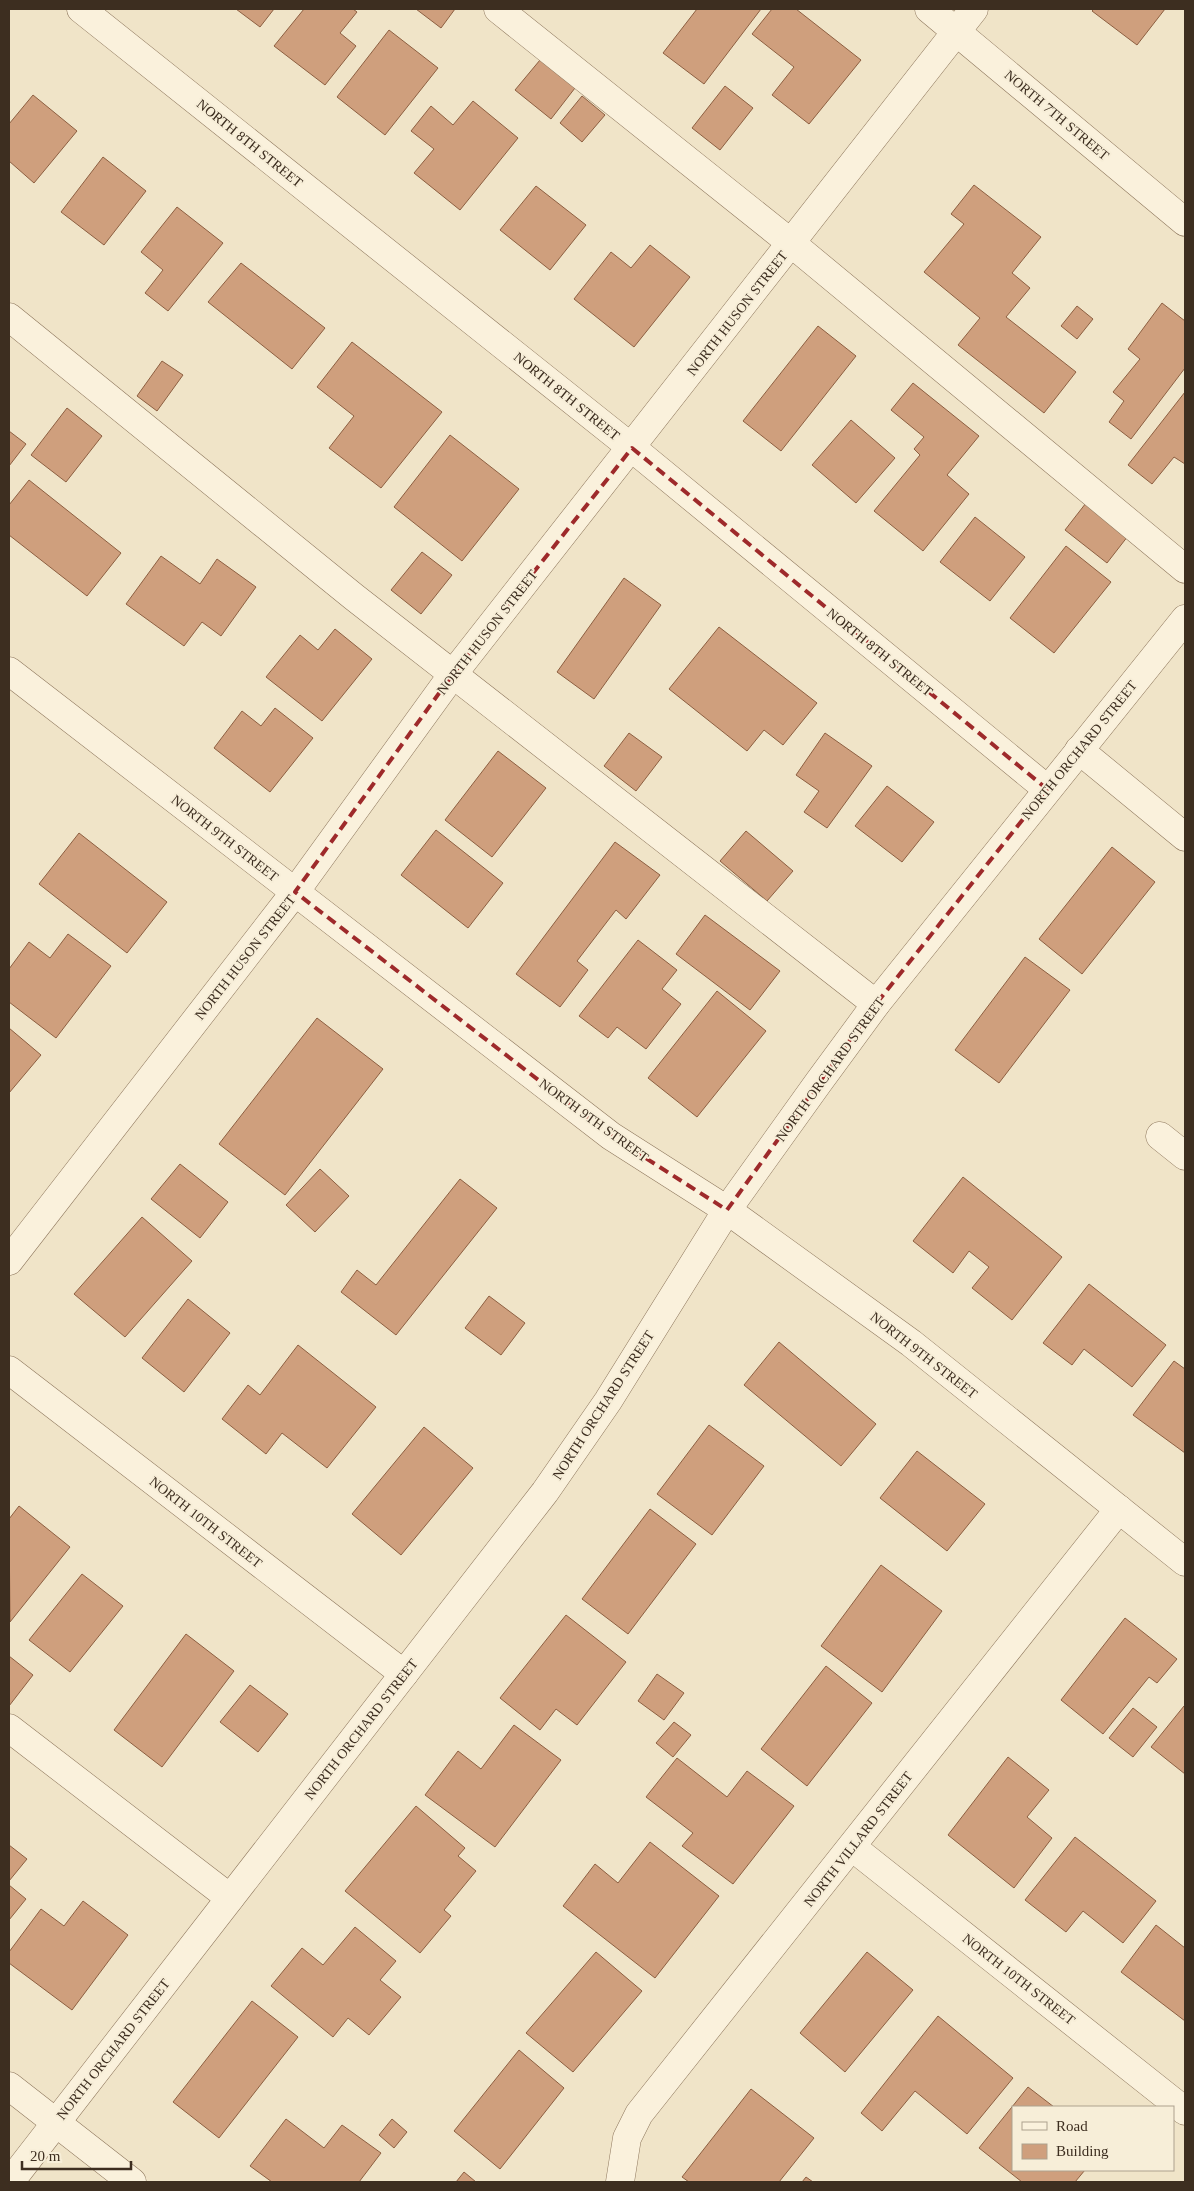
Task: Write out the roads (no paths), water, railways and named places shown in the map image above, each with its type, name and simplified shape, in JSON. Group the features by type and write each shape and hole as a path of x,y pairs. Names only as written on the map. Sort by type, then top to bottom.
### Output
{"street":[{"name":"NORTH 8TH STREET","path":"82,9 632,448 1047,789"},
{"path":"498,9 791,243 1185,569"},
{"name":"NORTH 7TH STREET","path":"929,9 1185,222"},
{"name":"NORTH HUSON STREET","path":"9,1261 295,892 453,674 632,448 974,9"},
{"path":"9,316 354,597 876,1004"},
{"name":"NORTH ORCHARD STREET","path":"10,2182 566,1462 608,1401 728,1210 876,1004 1185,619"},
{"name":"NORTH 9TH STREET","path":"9,671 611,1136 728,1210 911,1343 1185,1562"},
{"path":"1078,750 1185,837"},
{"path":"1160,1136 1185,1156"},
{"name":"NORTH 10TH STREET","path":"9,1370 404,1674"},
{"name":"NORTH VILLARD STREET","path":"620,2181 627,2138 639,2114 1119,1509"},
{"path":"9,1728 230,1898"},
{"name":"NORTH 10TH STREET","path":"852,1846 1185,2111"},
{"path":"9,2086 132,2182"}]}
